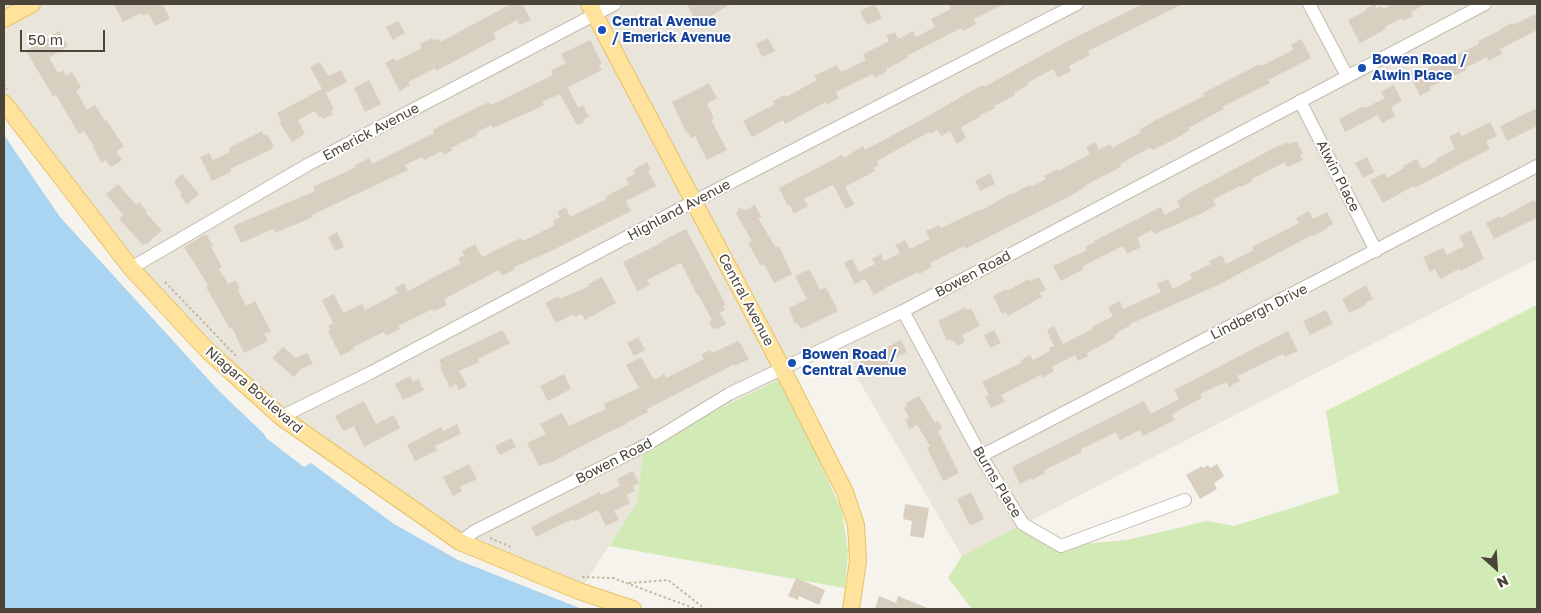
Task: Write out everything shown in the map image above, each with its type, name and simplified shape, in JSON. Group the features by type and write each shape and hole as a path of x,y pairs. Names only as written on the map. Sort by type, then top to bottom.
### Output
{"main road":[{"path":"4,19 32,4"},
{"name":"Central Avenue","path":"592,9 782,368 845,492 856,525 858,561 851,609"},
{"name":"Niagara Boulevard","path":"6,97 131,268 207,350 281,417 460,542 579,591 633,609"}],"street":[{"name":"Emerick Avenue","path":"131,268 310,164 592,9 615,4"},
{"name":"Highland Avenue","path":"281,417 1078,4"},
{"path":"1309,4 1347,76"},
{"name":"Bowen Road","path":"460,542 476,531 646,445 729,394 903,311 1485,4"},
{"name":"Alwin Place","path":"1300,101 1376,251"},
{"name":"Lindbergh Drive","path":"980,456 1537,166"},
{"name":"Burns Place","path":"903,311 980,456 1023,524 1061,546 1185,500"}],"path":[{"path":"4,84 6,97"},
{"path":"164,282 239,359"},
{"path":"476,531 518,550"},
{"path":"576,576 613,578 696,609"},
{"path":"626,584 668,580 705,609"}],"shaded area":[{"path":"4,4 1537,4 1537,259 962,556 838,345 782,378 644,446 637,503 580,590 459,541 283,419 131,268 4,105"}],"green space":[{"path":"1537,305 1537,609 972,609 948,578 962,556 1023,524 1061,546 1127,540 1207,521 1234,526 1339,493 1326,411"},
{"path":"782,378 842,511 848,552 845,588 609,546 637,503 644,446"}],"water":[{"path":"4,135 60,217 217,389 266,438 304,467 311,463 394,524 458,560 582,609 4,609"}],"building":[{"path":"114,4 165,4 163,5 170,19 155,26 148,13 142,16 141,13 123,22"},
{"path":"511,4 522,4 531,20 520,25 517,20 493,33 496,39 436,71 435,68 408,82 410,85 400,91 385,63 394,58 396,61 422,48 420,44 432,38 433,40 439,39 440,42"},
{"path":"687,4 731,4 700,22 699,19 695,20"},
{"path":"875,4 882,18 867,25 860,11"},
{"path":"949,4 1005,4 974,19 976,24 963,31 961,28 907,56 908,58 886,69 887,71 875,78 873,74 836,92 839,98 827,105 826,102 785,124 783,120 752,137 743,121 775,104 773,101 785,95 786,97 817,80 814,76 837,65 841,72 866,60 863,54 889,41 886,36 895,32 898,39 913,31 916,37 935,27 931,19 951,9"},
{"path":"1143,4 1183,4 1088,51 1090,55 1069,66 1071,71 1058,78 1053,69 1027,83 1028,85 1014,93 1015,95 961,127 966,138 957,144 950,131 941,136 937,130 930,134 929,132 877,161 879,165 873,168 875,171 845,187 854,204 846,209 833,185 804,199 808,206 794,214 790,205 788,206 779,188 842,155 844,158 863,146 865,150 969,92 983,85 984,87 1066,42"},
{"path":"1375,4 1377,8 1381,6 1383,9 1392,4 1426,4 1411,12 1413,16 1403,21 1401,18 1385,27 1386,29 1360,43 1348,20"},
{"path":"1537,13 1537,30 1500,49 1502,54 1488,61 1487,57 1465,68 1467,70 1430,87 1431,90 1420,96 1409,74 1421,69 1422,71 1458,52 1459,54 1479,44 1478,41 1500,29"},
{"path":"398,21 405,33 393,40 386,27"},
{"path":"59,31 68,46 49,58 58,73 63,70 66,76 72,72 81,87 76,91 87,110 95,105 124,146 116,152 122,160 111,167 105,160 102,163 84,131 79,134 56,95 53,96 26,51"},
{"path":"768,38 775,51 762,57 756,44"},
{"path":"1301,39 1311,58 1268,80 1270,83 1222,107 1224,109 1188,128 1190,130 1175,139 1153,150 1149,148 1120,164 1121,167 1084,186 1070,196 965,249 964,246 930,263 932,267 919,274 918,272 874,295 865,279 855,284 844,263 852,259 859,272 875,264 872,259 881,254 884,261 900,253 895,245 905,240 910,249 930,239 926,231 940,225 941,228 982,210 1010,194 1030,185 1031,187 1046,179 1044,176 1057,169 1058,171 1090,154 1086,147 1096,142 1099,150 1110,144 1112,148 1141,132 1139,130 1154,121 1204,96 1203,93 1260,64 1261,66 1293,50 1291,45"},
{"path":"590,40 602,63 599,65 602,70 568,87 578,108 583,105 589,117 583,119 584,122 577,125 560,94 542,102 544,105 534,110 493,128 491,125 476,133 477,135 451,148 453,150 444,155 442,151 424,160 422,157 405,165 408,170 312,215 313,217 275,233 273,229 241,243 233,226 315,191 313,187 356,167 355,165 369,158 372,164 434,133 433,130 443,124 489,102 491,105 553,75 551,70 566,63 561,54"},
{"path":"319,62 328,76 341,70 347,82 326,93 334,109 331,111 333,114 323,119 315,111 298,120 305,134 292,142 279,122 281,121 277,113 322,89 310,67"},
{"path":"369,80 381,104 365,112 354,88"},
{"path":"709,83 717,98 707,104 714,118 711,120 727,150 707,160 695,136 691,138 688,132 686,133 672,102"},
{"path":"1394,85 1402,101 1391,107 1395,116 1382,123 1378,115 1345,132 1339,119 1385,98 1381,92"},
{"path":"1537,108 1537,126 1507,141 1500,126"},
{"path":"1490,122 1497,136 1486,141 1490,149 1414,188 1413,186 1383,203 1370,180 1385,173 1387,178 1404,168 1403,166 1417,159 1422,169 1455,149 1449,137 1459,132 1462,136"},
{"path":"262,131 264,136 267,134 274,146 272,149 230,169 231,172 212,181 200,157 209,153 213,160 230,152 229,149 231,147"},
{"path":"1297,141 1303,154 1300,155 1303,160 1287,167 1285,162 1252,179 1253,181 1213,200 1216,205 1202,213 1155,234 1152,230 1137,238 1141,247 1127,254 1123,246 1083,266 1084,269 1061,281 1053,266 1087,250 1085,247 1094,241 1161,207 1165,215 1180,207 1177,201 1182,197 1272,149 1288,142 1289,144"},
{"path":"1367,157 1374,172 1363,178 1355,163"},
{"path":"647,162 651,170 648,171 656,186 626,201 631,211 549,252 514,267 515,269 502,276 499,270 444,299 447,305 434,311 433,309 398,326 400,329 386,336 384,332 353,347 354,349 341,356 339,353 328,331 330,330 328,326 333,323 322,300 334,294 343,313 362,304 365,310 398,293 395,288 404,283 408,291 461,263 458,258 464,255 462,251 475,244 482,257 521,238 522,241 555,225 553,221 560,217 557,212 566,207 570,217 607,199 605,197 629,184 626,178 635,174 633,170"},
{"path":"990,173 995,184 980,191 975,181"},
{"path":"182,174 199,194 187,204 180,196 182,194 174,183"},
{"path":"118,184 136,205 139,202 147,211 145,212 162,230 146,245 145,243 143,245 119,219 123,215 106,194"},
{"path":"1533,200 1534,202 1537,200 1537,218 1494,239 1486,223 1500,216 1501,218"},
{"path":"755,205 761,217 758,218 776,248 779,246 792,274 774,283 764,264 761,266 748,243 752,241 736,214 739,208 746,210"},
{"path":"1309,211 1313,219 1327,212 1333,224 1220,284 1130,324 1118,332 1114,336 1115,338 1087,353 1088,356 1078,361 1075,355 1052,367 1054,371 1042,378 1041,375 1001,395 1005,402 991,408 985,396 989,395 982,382 1021,363 1020,361 1030,355 1033,360 1050,351 1049,348 1054,346 1047,330 1054,326 1063,344 1093,329 1092,327 1113,316 1108,307 1120,301 1123,309 1161,292 1157,284 1168,279 1173,289 1192,279 1190,274 1211,264 1209,261 1222,255 1226,264 1254,250 1252,247 1299,223 1296,218"},
{"path":"686,229 726,305 723,306 725,310 720,313 726,324 716,329 713,329 709,322 712,320 681,263 647,280 650,285 637,291 623,262"},
{"path":"1471,230 1484,259 1440,279 1435,269 1430,272 1423,257 1443,248 1447,255 1464,246 1459,236"},
{"path":"337,232 344,247 335,251 328,237"},
{"path":"206,234 222,267 219,269 228,284 236,280 240,288 238,290 246,306 255,301 271,331 264,334 268,341 244,353 232,328 230,329 206,287 208,285 184,247"},
{"path":"809,269 820,290 826,287 838,311 801,329 797,323 795,324 789,308 807,299 795,276"},
{"path":"602,277 616,303 585,320 581,314 575,317 574,314 556,323 545,303 559,296 560,299 589,286 588,284"},
{"path":"1039,277 1046,290 1040,293 1042,297 1008,316 1006,312 1002,314 993,296 1029,279 1030,281"},
{"path":"1366,285 1373,299 1365,303 1366,305 1349,313 1342,299"},
{"path":"966,307 967,310 971,308 980,326 962,335 965,342 957,346 954,340 952,342 950,339 947,341 938,321"},
{"path":"1326,310 1333,324 1310,335 1303,321"},
{"path":"502,330 510,343 478,359 479,362 459,371 467,386 459,390 456,384 450,388 440,367 442,366 439,360"},
{"path":"994,330 1001,343 990,348 984,335"},
{"path":"1288,331 1298,351 1285,357 1283,354 1237,376 1240,381 1229,387 1226,382 1200,394 1202,398 1172,414 1175,420 1143,436 1140,430 1120,440 1116,432 1081,449 1082,452 1044,470 1045,473 1020,484 1012,467 1144,401 1151,414 1179,399 1174,390"},
{"path":"638,337 645,350 634,356 627,343"},
{"path":"901,340 907,352 889,361 893,368 881,374 878,368 867,374 860,361"},
{"path":"738,341 749,359 735,366 735,364 647,409 648,412 627,424 548,464 539,466 527,443 546,434 540,424 562,413 569,426 606,409 604,404 639,388 626,365 641,357 654,380 664,374 666,378 704,359 701,355 710,350 712,353"},
{"path":"283,347 296,358 307,353 313,364 301,369 294,377 272,358"},
{"path":"564,374 571,389 548,401 540,386"},
{"path":"410,376 413,382 418,379 424,390 403,400 395,384"},
{"path":"919,396 935,423 938,421 942,428 938,431 959,473 943,481 927,448 930,446 919,428 917,425 910,429 905,420 909,418 904,408 907,406 906,403"},
{"path":"364,401 376,424 394,415 400,428 364,447 354,426 343,431 335,416"},
{"path":"457,424 461,434 435,446 437,450 415,461 407,445 441,427 443,431"},
{"path":"511,438 516,447 500,455 495,446"},
{"path":"469,464 477,479 460,487 462,491 453,496 443,477"},
{"path":"1217,464 1224,476 1214,483 1217,489 1200,499 1186,475 1202,466 1203,468 1208,465 1210,468"},
{"path":"633,471 639,483 633,486 635,491 626,495 630,503 614,511 619,520 606,526 598,510 536,537 531,527 600,492 601,495 620,486 617,479"},
{"path":"971,492 984,519 970,526 957,499"},
{"path":"905,504 929,508 924,538 910,536 912,521 903,519"},
{"path":"796,578 825,590 819,605 799,596 798,600 788,596"},
{"path":"879,596 896,603 898,596 930,609 875,609"}],"place":[{"name":"Central Avenue / Emerick Avenue","path":"602,30"},
{"name":"Bowen Road / Alwin Place","path":"1362,68"},
{"name":"Bowen Road / Central Avenue","path":"792,363"}]}
